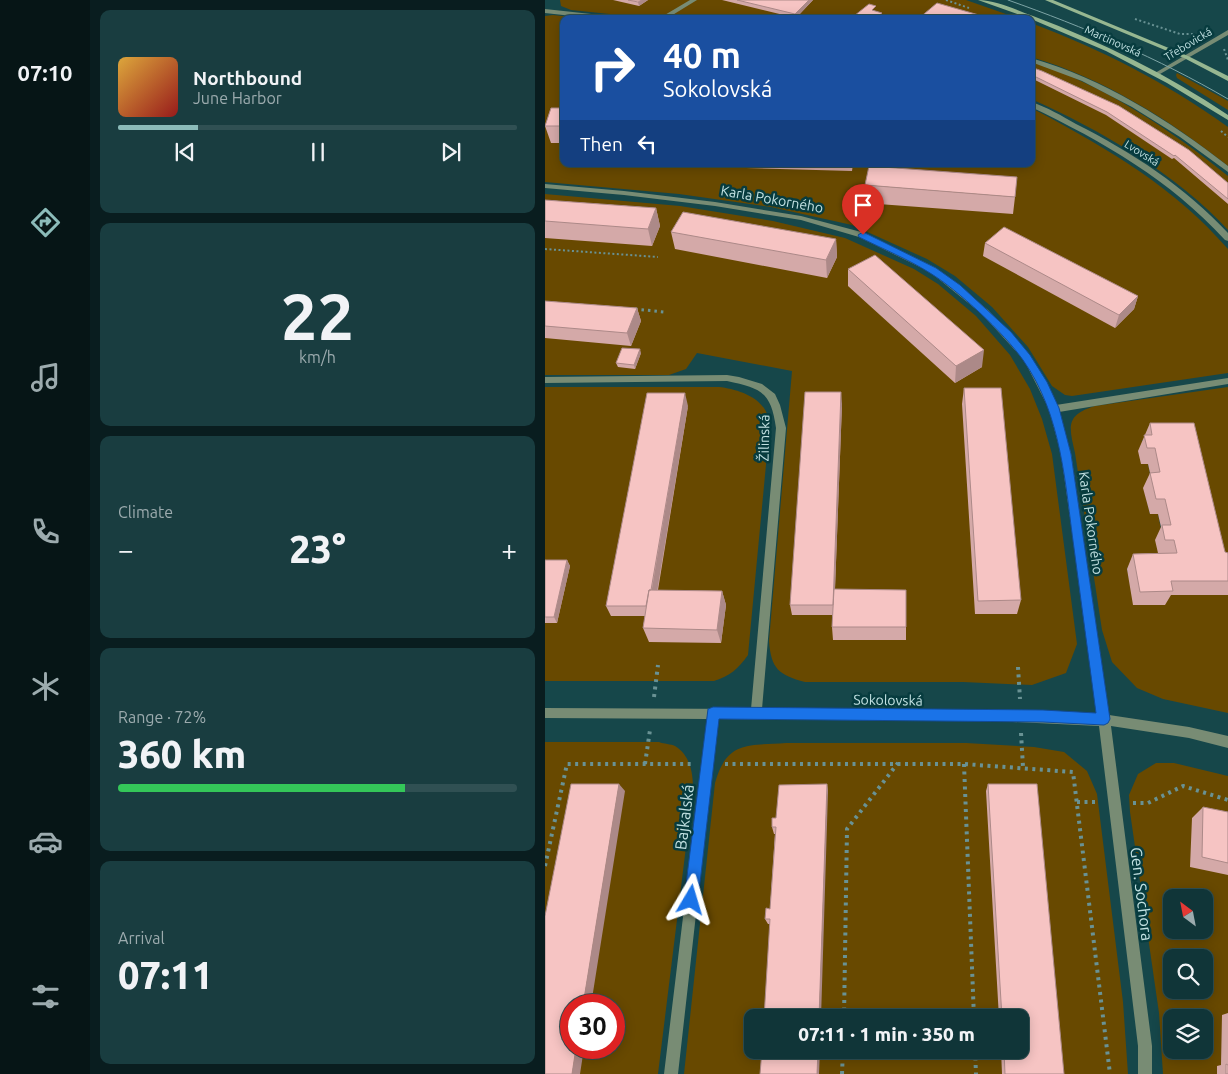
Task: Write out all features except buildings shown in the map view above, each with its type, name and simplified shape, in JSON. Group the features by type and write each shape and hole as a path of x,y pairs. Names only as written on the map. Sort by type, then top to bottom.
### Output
{"street":[{"path":"668,15 694,0"},
{"name":"Martinovská","path":"981,0 1020,15"},
{"name":"Martinovská","path":"1048,0 1186,57 1228,79"},
{"path":"545,11 582,15"},
{"name":"Martinovská","path":"1035,21 1073,35 1158,73 1228,118"},
{"name":"Třebovická","path":"1158,73 1228,32"},
{"path":"1035,61 1059,68 1132,103 1201,148 1228,170"},
{"name":"Lvovská","path":"1035,106 1098,140 1153,173 1197,207 1228,238"},
{"name":"Karla Pokorného","path":"545,186 724,205 801,218 863,235 933,270 985,312 1027,358 1054,408 1066,454 1104,719"},
{"name":"Žilinská","path":"545,380 727,378 756,384 765,389 773,398 779,412 781,428 756,714"},
{"path":"1054,408 1228,381"},
{"name":"Sokolovská","path":"545,713 1043,716 1104,719 1165,727 1228,742"},
{"name":"Bajkalská","path":"671,1074 713,713"},
{"name":"Gen. Sochora","path":"1104,719 1145,1046 1145,1074"}],"path":[{"path":"545,248 658,257"},
{"path":"634,309 664,312"},
{"path":"843,1009 847,829 898,763"},
{"path":"545,866 567,764 964,764 1073,772 1110,1074"},
{"path":"964,764 974,1009"},
{"path":"1077,802 1149,803 1183,786 1228,800"},
{"path":"842,1074 843,1059"},
{"path":"975,1059 976,1074"}],"shaded area":[{"path":"560,0 966,0 1009,15 619,15 571,10 561,6"},
{"path":"545,16 560,16 560,167 1035,167 1035,110 1039,112 1116,156 1163,188 1186,207 1228,249 1228,373 1072,396 1065,395 1052,386 1028,347 992,307 955,276 927,259 852,225 771,207 679,194 545,182"},
{"path":"1035,25 1133,68 1180,95 1228,127 1228,166 1183,133 1135,102 1084,76 1035,58"},
{"path":"1035,63 1109,95 1184,142 1228,176 1228,230 1208,210 1162,172 1110,139 1035,101"},
{"path":"1177,73 1228,101 1228,110 1177,78"},
{"path":"545,194 680,206 773,221 845,238 914,269 938,284 976,316 1010,355 1030,389 1042,419 1052,454 1077,644 1066,673 1032,685 963,682 805,682 789,677 778,669 772,658 769,641 792,371 697,353 686,369 669,375 545,375"},
{"path":"545,387 719,387 748,395 761,404 765,410 769,421 769,433 748,655 737,668 725,677 714,681 545,681"},
{"path":"1228,387 1228,568 1189,439 1141,440 1144,441 1141,464 1148,464 1153,488 1144,489 1150,514 1158,514 1163,540 1158,554 1127,568 1134,605 1163,595 1228,595 1228,713 1163,699 1137,688 1112,662 1102,630 1071,436 1071,423 1078,413 1095,406"},
{"path":"545,742 659,742 673,745 688,760 692,772 693,790 658,1074 545,1074"},
{"path":"786,743 966,743 1034,747 1064,752 1087,771 1097,794 1123,1002 1128,1074 684,1074 715,783 726,759 733,752 750,746"},
{"path":"1156,763 1174,763 1228,776 1228,1074 1163,1074 1159,1013 1129,795 1138,774"}],"tram line":[{"path":"1008,0 1120,44 1175,70 1228,99"}],"route":[{"path":"691,900 713,713 1043,716 1104,719 1066,454 1054,408 1042,382 1027,358 1007,334 957,288 933,270 863,235"}]}
